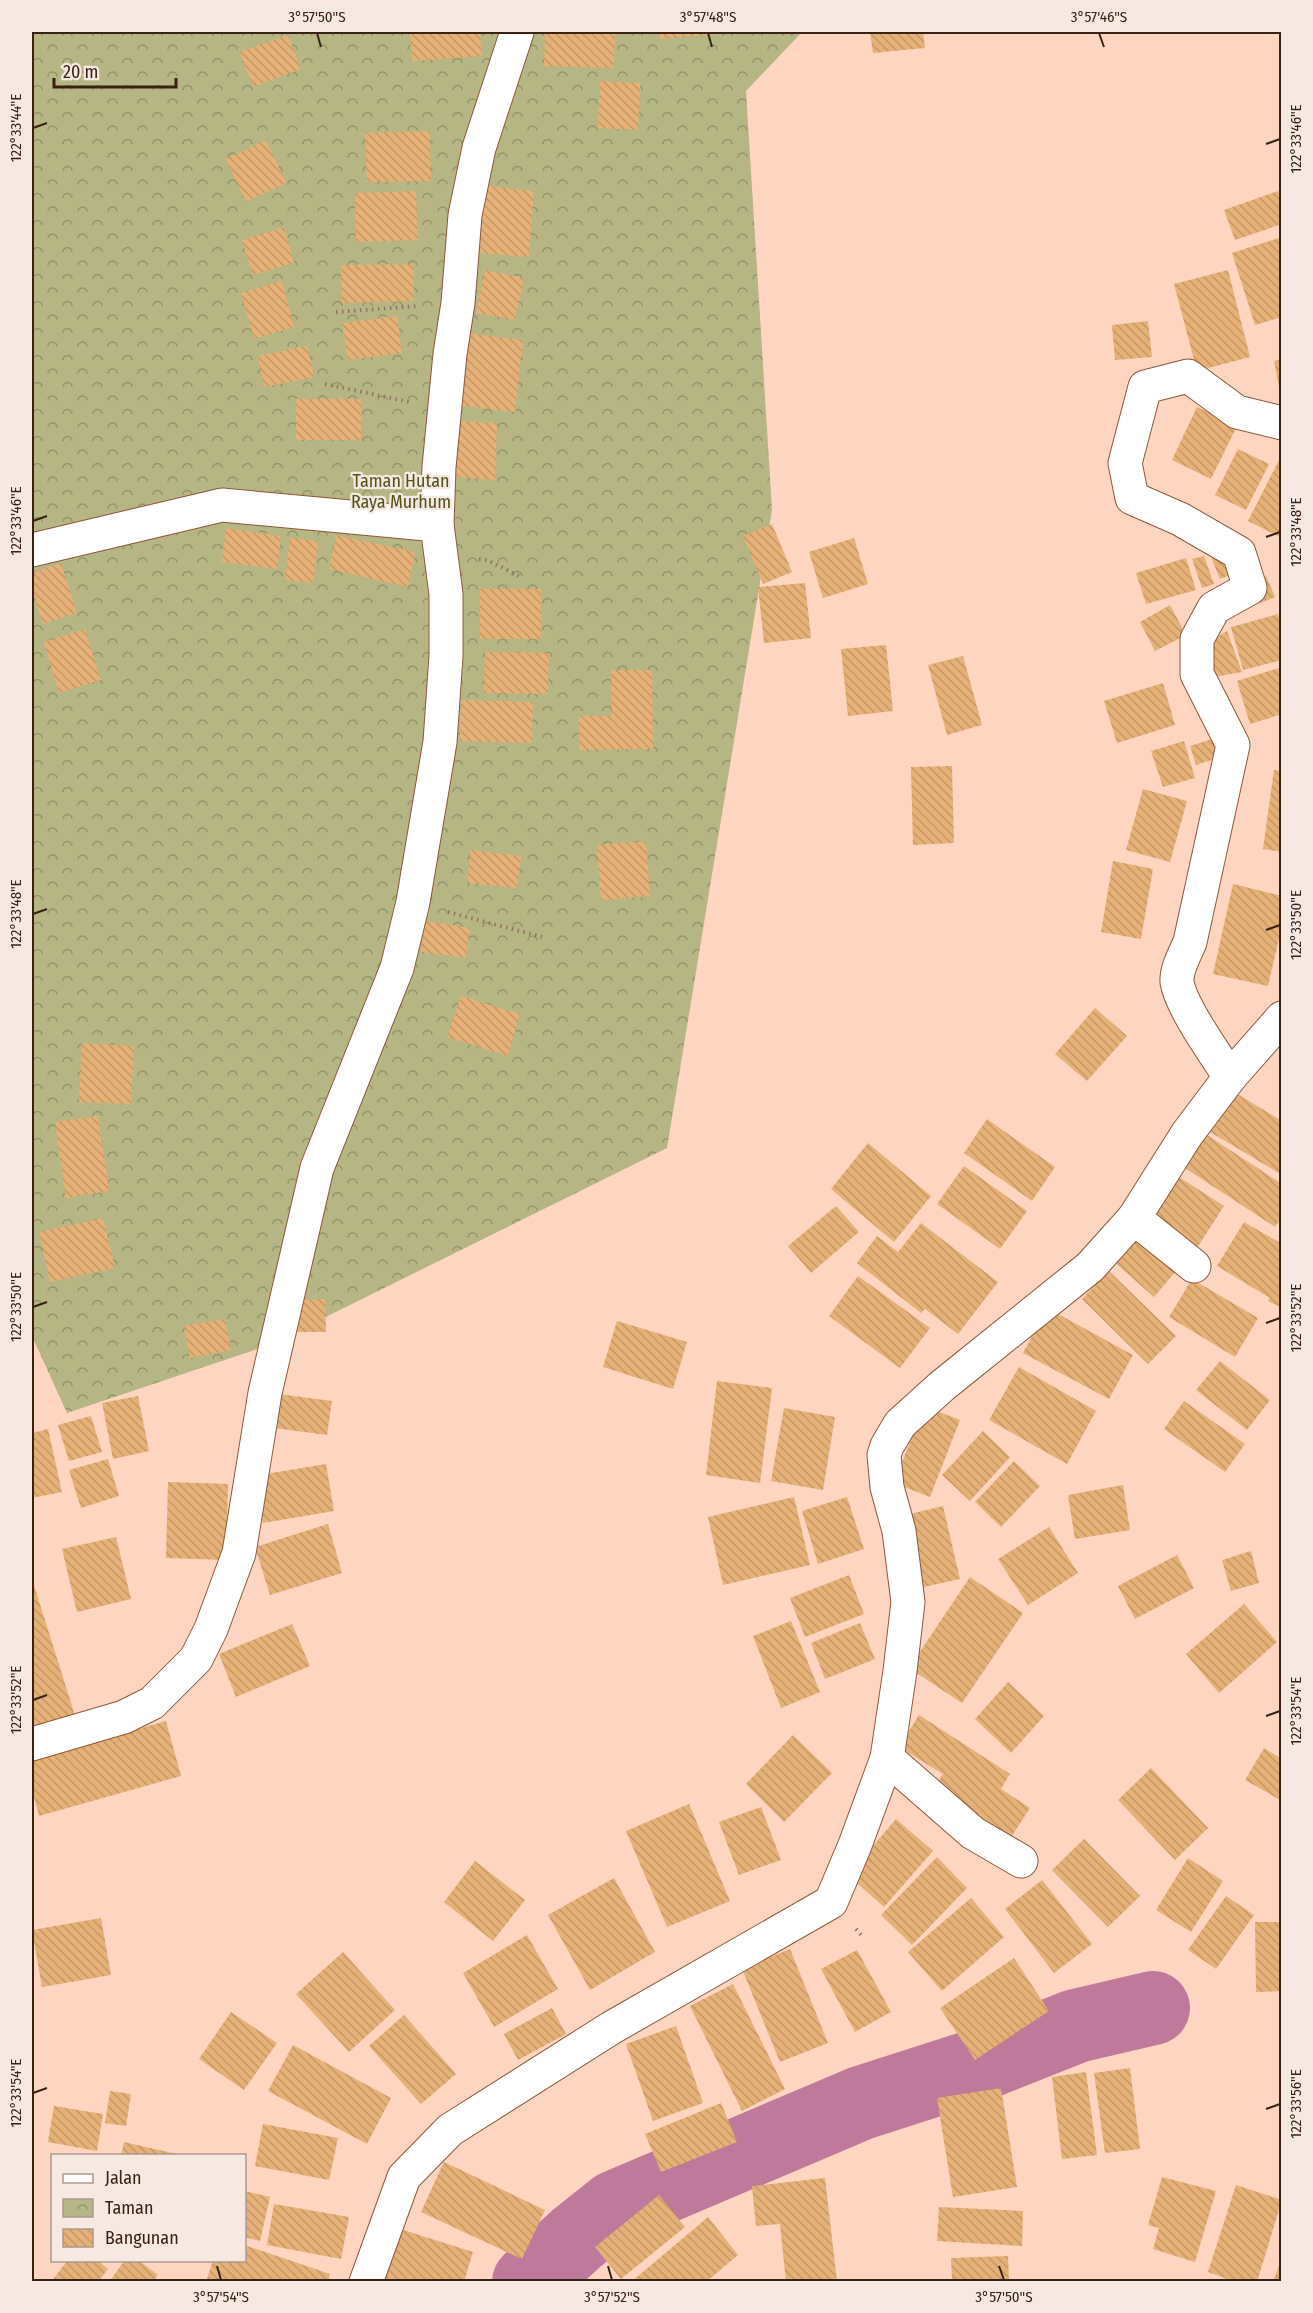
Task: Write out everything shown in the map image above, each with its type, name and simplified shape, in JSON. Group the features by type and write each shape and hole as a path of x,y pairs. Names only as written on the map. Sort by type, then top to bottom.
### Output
{"street":[{"path":"32,1744 123,1717 152,1702 196,1659 211,1629 239,1553 265,1393 317,1168 397,968 412,902 440,742 446,656 446,594 437,525 439,467 450,354 458,303 465,215 477,159 517,32"},
{"path":"1230,1077 1204,1038 1177,982 1178,972 1190,942 1201,899 1233,745 1197,674 1197,639 1214,608 1250,588 1239,553 1180,519 1132,498 1125,463 1145,387 1188,376 1237,412 1281,423"},
{"path":"32,550 222,506 437,525"},
{"path":"366,2282 404,2177 450,2130 611,2028 831,1902 887,1758 900,1671 908,1602 899,1531 887,1487 884,1455 887,1446 900,1425 942,1386 1090,1267 1134,1218 1187,1134 1230,1077 1281,1018"},
{"path":"1134,1218 1194,1266"},
{"path":"887,1758 973,1833 1021,1861"}],"path":[{"path":"336,312 458,303"},
{"path":"325,384 445,409"},
{"path":"412,902 542,937"}],"green space":[{"name":"Taman Hutan Raya Murhum","path":"32,32 802,32 746,91 772,510 667,1148 269,1345 67,1413 32,1336"}],"building":[{"path":"410,32 480,32 482,56 412,61"},
{"path":"545,32 615,32 614,68 544,66"},
{"path":"659,32 717,32 717,34 660,39"},
{"path":"870,32 923,32 925,48 873,53"},
{"path":"288,35 301,69 253,87 240,52"},
{"path":"600,81 640,83 638,130 598,128"},
{"path":"430,131 431,181 367,182 365,133"},
{"path":"266,140 286,183 246,202 226,159"},
{"path":"484,186 534,191 529,257 478,253"},
{"path":"416,191 418,240 356,242 355,193"},
{"path":"1278,191 1282,202 1282,224 1235,240 1224,210"},
{"path":"284,227 294,263 253,275 242,240"},
{"path":"1282,237 1282,317 1255,325 1232,253"},
{"path":"413,264 414,301 342,303 341,265"},
{"path":"485,270 524,278 515,320 476,313"},
{"path":"1228,270 1250,357 1197,371 1174,284"},
{"path":"282,281 294,327 254,339 241,293"},
{"path":"397,316 402,353 348,360 342,323"},
{"path":"1148,321 1152,357 1115,360 1112,325"},
{"path":"466,333 523,340 515,412 458,405"},
{"path":"307,346 314,377 264,387 258,356"},
{"path":"1282,359 1282,392 1280,392 1274,361"},
{"path":"296,399 361,399 361,440 296,440"},
{"path":"1197,407 1237,426 1211,479 1172,460"},
{"path":"456,421 497,423 495,480 454,477"},
{"path":"1238,449 1269,464 1246,510 1215,495"},
{"path":"1282,454 1282,538 1248,521"},
{"path":"772,524 792,572 763,584 743,536"},
{"path":"226,528 281,536 277,569 222,562"},
{"path":"336,535 415,552 408,587 329,569"},
{"path":"290,538 318,541 313,583 285,580"},
{"path":"854,538 868,584 823,598 809,552"},
{"path":"1230,550 1239,571 1220,579 1211,557"},
{"path":"1204,556 1214,584 1202,588 1192,559"},
{"path":"1186,558 1196,590 1146,604 1136,573"},
{"path":"61,563 77,613 43,624 32,588 32,573"},
{"path":"1266,576 1275,597 1261,603 1251,582"},
{"path":"805,583 811,638 764,643 758,587"},
{"path":"480,589 541,589 541,639 480,639"},
{"path":"1170,605 1186,635 1155,651 1140,622"},
{"path":"1278,614 1282,626 1282,660 1243,670 1231,627"},
{"path":"85,629 101,680 59,693 44,642"},
{"path":"1227,631 1242,672 1214,677 1203,646"},
{"path":"886,645 893,711 848,716 841,649"},
{"path":"485,652 549,653 548,694 484,693"},
{"path":"963,656 982,725 947,735 928,665"},
{"path":"1282,667 1282,714 1250,724 1237,681"},
{"path":"611,670 652,670 653,749 579,750 579,716 612,716"},
{"path":"1163,683 1175,725 1117,743 1104,701"},
{"path":"461,700 533,702 532,743 460,741"},
{"path":"1222,736 1227,755 1196,765 1190,746"},
{"path":"1184,741 1195,778 1163,787 1151,751"},
{"path":"952,766 954,843 913,845 911,767"},
{"path":"1274,770 1282,771 1282,852 1263,849"},
{"path":"1143,789 1187,801 1170,862 1126,850"},
{"path":"646,841 650,896 601,900 597,845"},
{"path":"471,850 521,856 517,888 467,883"},
{"path":"1113,861 1153,869 1141,939 1101,932"},
{"path":"1233,884 1282,896 1282,926 1268,986 1213,974"},
{"path":"425,921 470,928 466,958 421,952"},
{"path":"461,996 520,1014 508,1056 447,1037"},
{"path":"1095,1008 1127,1036 1087,1081 1055,1054"},
{"path":"82,1043 134,1046 131,1104 79,1102"},
{"path":"1229,1089 1282,1121 1282,1175 1205,1129"},
{"path":"98,1116 109,1191 66,1198 55,1122"},
{"path":"987,1119 1055,1167 1032,1201 964,1153"},
{"path":"1204,1133 1282,1184 1282,1217 1275,1227 1182,1166"},
{"path":"868,1143 931,1196 894,1242 831,1189"},
{"path":"964,1166 1027,1211 1000,1249 937,1204"},
{"path":"1176,1175 1224,1206 1195,1251 1147,1219"},
{"path":"836,1206 859,1232 811,1273 788,1246"},
{"path":"103,1218 115,1268 50,1282 39,1232"},
{"path":"1244,1222 1282,1244 1282,1308 1268,1301 1270,1298 1217,1266"},
{"path":"921,1223 998,1282 958,1334 925,1309 921,1313 857,1263 877,1236 898,1252"},
{"path":"1133,1236 1175,1272 1154,1297 1112,1260"},
{"path":"1109,1271 1176,1336 1148,1364 1082,1299"},
{"path":"858,1276 930,1328 900,1368 829,1316"},
{"path":"1192,1279 1258,1318 1235,1357 1169,1317"},
{"path":"325,1299 326,1332 295,1332 295,1300"},
{"path":"1047,1308 1133,1355 1109,1399 1023,1353"},
{"path":"225,1319 231,1350 190,1358 184,1326"},
{"path":"617,1321 687,1342 673,1389 603,1367"},
{"path":"1220,1361 1270,1400 1247,1430 1196,1390"},
{"path":"1019,1367 1096,1411 1067,1464 989,1420"},
{"path":"717,1381 772,1388 760,1483 706,1475"},
{"path":"278,1394 332,1401 327,1435 274,1428"},
{"path":"138,1396 149,1451 113,1459 102,1403"},
{"path":"1184,1401 1245,1444 1225,1472 1164,1429"},
{"path":"924,1406 960,1420 930,1497 894,1483"},
{"path":"784,1408 835,1417 823,1490 771,1481"},
{"path":"91,1416 102,1452 69,1461 58,1425"},
{"path":"48,1429 62,1492 32,1498 32,1433"},
{"path":"983,1431 1010,1457 970,1501 942,1475"},
{"path":"108,1459 119,1496 81,1508 69,1470"},
{"path":"1014,1461 1040,1486 1001,1527 975,1502"},
{"path":"326,1464 334,1511 263,1523 254,1476"},
{"path":"168,1482 228,1484 226,1560 166,1558"},
{"path":"1123,1485 1130,1530 1075,1539 1068,1495"},
{"path":"794,1497 810,1565 723,1585 708,1517"},
{"path":"847,1497 864,1549 818,1564 802,1511"},
{"path":"943,1506 960,1579 919,1588 902,1516"},
{"path":"328,1524 342,1573 270,1595 255,1547"},
{"path":"1049,1527 1078,1573 1028,1605 998,1559"},
{"path":"116,1537 131,1599 77,1612 62,1549"},
{"path":"1251,1551 1259,1583 1231,1591 1222,1560"},
{"path":"1177,1555 1194,1588 1135,1619 1118,1586"},
{"path":"849,1575 864,1614 805,1637 790,1598"},
{"path":"970,1577 1023,1613 962,1703 909,1668"},
{"path":"32,1579 78,1725 32,1739"},
{"path":"1244,1604 1277,1642 1219,1693 1186,1654"},
{"path":"791,1621 820,1692 781,1708 753,1636"},
{"path":"860,1623 875,1659 825,1679 811,1643"},
{"path":"292,1624 310,1666 236,1697 219,1654"},
{"path":"1008,1682 1044,1716 1011,1753 975,1719"},
{"path":"919,1715 1010,1774 1001,1789 1030,1808 1008,1842 931,1793 943,1774 899,1747"},
{"path":"166,1721 181,1776 39,1816 32,1789 32,1759"},
{"path":"793,1735 832,1773 784,1822 746,1784"},
{"path":"1264,1748 1282,1759 1282,1801 1245,1780"},
{"path":"1151,1768 1208,1828 1175,1860 1118,1800"},
{"path":"689,1804 730,1901 667,1927 626,1831"},
{"path":"761,1807 781,1860 739,1875 719,1822"},
{"path":"896,1819 933,1851 884,1907 848,1875"},
{"path":"1084,1839 1140,1896 1108,1927 1052,1870"},
{"path":"937,1857 967,1888 912,1945 881,1915"},
{"path":"1188,1858 1223,1881 1191,1932 1156,1910"},
{"path":"475,1861 525,1900 493,1941 444,1902"},
{"path":"614,1878 655,1952 590,1990 548,1915"},
{"path":"1042,1880 1092,1944 1054,1973 1005,1909"},
{"path":"1226,1896 1254,1915 1216,1969 1188,1950"},
{"path":"971,1898 1004,1937 942,1991 908,1952"},
{"path":"101,1918 111,1975 42,1987 32,1930"},
{"path":"1255,1922 1282,1922 1282,1991 1256,1992"},
{"path":"527,1935 558,1989 494,2027 463,1973"},
{"path":"790,1949 828,2043 780,2062 742,1969"},
{"path":"857,1950 891,2012 855,2032 821,1969"},
{"path":"343,1952 395,2010 349,2052 296,1994"},
{"path":"1014,1958 1049,2011 975,2060 940,2008"},
{"path":"733,1984 785,2089 742,2111 690,2006"},
{"path":"552,2008 566,2034 518,2060 504,2034"},
{"path":"231,2012 277,2043 244,2090 199,2059"},
{"path":"404,2015 456,2074 421,2104 369,2046"},
{"path":"676,2026 703,2103 653,2121 626,2044"},
{"path":"293,2045 391,2098 367,2144 268,2091"},
{"path":"1130,2068 1140,2149 1105,2153 1094,2073"},
{"path":"1086,2072 1097,2155 1062,2159 1052,2077"},
{"path":"1001,2088 1017,2187 953,2197 937,2098"},
{"path":"110,2091 131,2094 126,2126 105,2123"},
{"path":"721,2103 737,2142 661,2172 645,2134"},
{"path":"54,2106 103,2114 97,2151 48,2142"},
{"path":"263,2124 338,2138 329,2180 255,2166"},
{"path":"124,2142 177,2154 121,2154"},
{"path":"444,2162 545,2210 522,2259 421,2212"},
{"path":"1162,2177 1216,2191 1195,2262 1153,2249 1159,2228 1148,2225"},
{"path":"825,2178 837,2281 786,2282 780,2224 756,2226 752,2186"},
{"path":"1236,2185 1282,2200 1257,2282 1235,2282 1208,2272"},
{"path":"246,2191 270,2197 260,2241 246,2238"},
{"path":"659,2195 685,2227 621,2279 595,2247"},
{"path":"274,2204 349,2217 341,2259 267,2245"},
{"path":"939,2207 1023,2211 1022,2246 937,2241"},
{"path":"708,2217 738,2255 706,2282 631,2282"},
{"path":"397,2228 473,2252 464,2282 381,2280"},
{"path":"246,2246 330,2274 328,2282 206,2282 212,2262 246,2262"},
{"path":"1008,2256 1009,2282 952,2282 951,2258"},
{"path":"1281,2260 1282,2282 1273,2282"},
{"path":"66,2262 99,2262 108,2269 98,2282 51,2282"},
{"path":"124,2262 141,2262 158,2275 153,2282 109,2282"}],"waterway":[{"path":"529,2282 577,2238 616,2207 861,2103 973,2067 1076,2026 1153,2008"}]}
